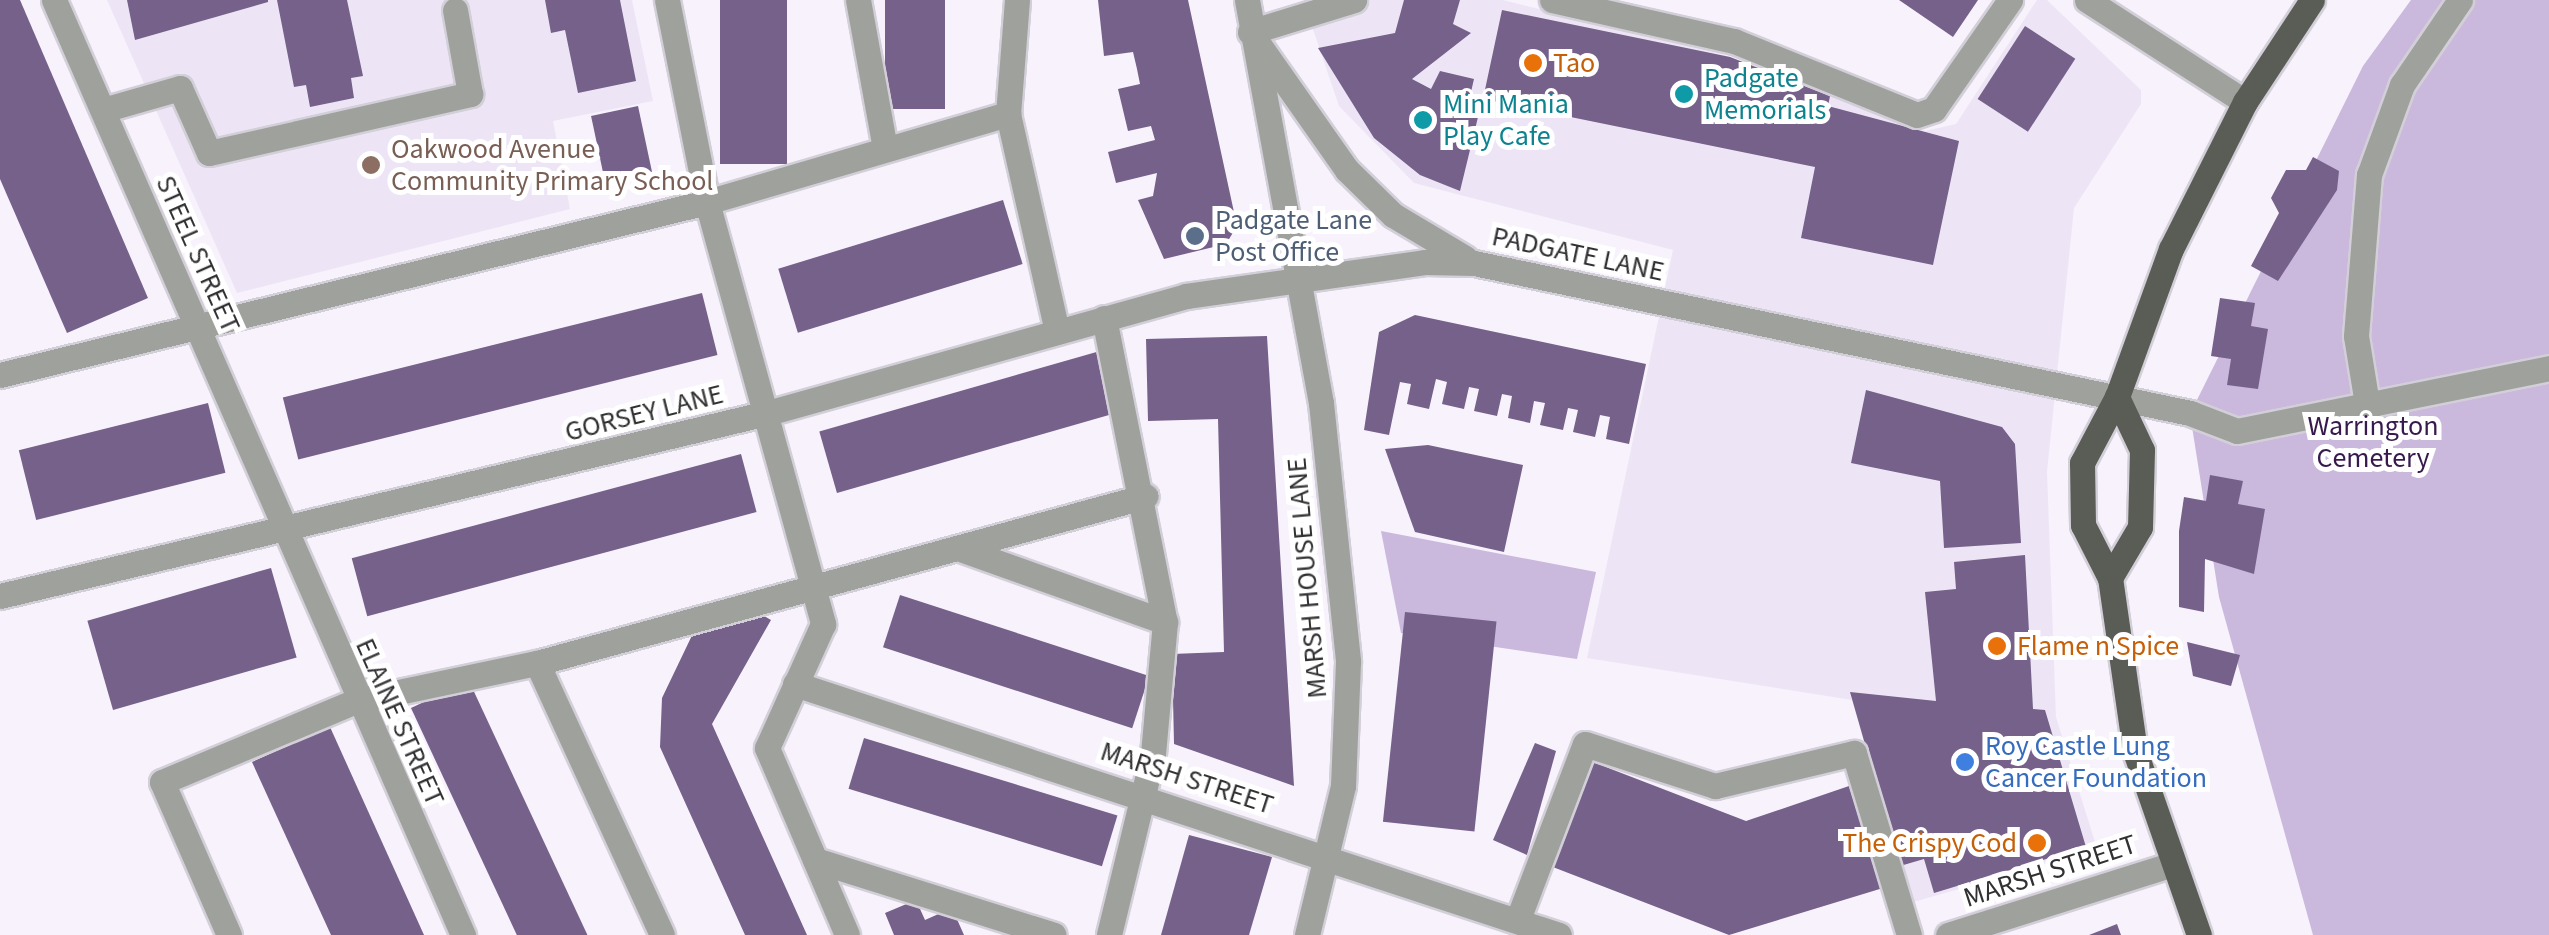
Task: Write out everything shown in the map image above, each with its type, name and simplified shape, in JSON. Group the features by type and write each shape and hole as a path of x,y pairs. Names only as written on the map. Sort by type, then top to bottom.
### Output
{"main road":[{"path":"2199,935 2170,864 2135,751 2110,578 2083,525 2082,462 2117,397 2171,249 2244,102 2312,0"},
{"path":"2110,578 2140,527 2142,450 2117,397"}],"street":[{"name":"STEEL STREET","path":"54,0 285,533"},
{"path":"667,0 707,202 771,412 824,624 768,748 847,935"},
{"path":"858,0 885,148"},
{"path":"1018,0 1008,114 1056,332"},
{"path":"1248,0 1250,32 1298,274"},
{"path":"1250,32 1354,0"},
{"path":"1552,0 1734,42 1917,115 1934,109 2010,0"},
{"path":"2087,0 2244,102"},
{"path":"2368,410 2356,336 2369,174 2402,85 2460,0"},
{"path":"103,110 180,88 209,153 470,94 455,10"},
{"path":"1250,32 1346,170 1427,240 1474,263"},
{"path":"0,375 707,202 1008,114"},
{"name":"PADGATE LANE","path":"1298,274 1474,263 2117,397 2237,431 2368,410 2549,368"},
{"name":"GORSEY LANE","path":"0,596 285,533 771,412 1104,318 1298,274"},
{"name":"MARSH HOUSE LANE","path":"1298,274 1348,662 1344,786 1308,935"},
{"path":"1104,318 1146,496 1166,622 1143,795 1109,935"},
{"path":"229,935 162,782 356,701 537,664 1146,496"},
{"name":"ELAINE STREET","path":"285,533 356,701 463,935"},
{"path":"960,550 1166,622"},
{"path":"537,664 662,935"},
{"name":"MARSH STREET","path":"796,684 1330,856 1508,923 1559,935"},
{"path":"1508,923 1585,744 1715,786 1854,753 1909,935"},
{"path":"816,860 1054,935"},
{"name":"MARSH STREET","path":"1948,935 1981,930 2170,864"}],"shaded area":[{"name":"Oakwood Avenue Community Primary School","path":"107,0 632,0 653,101 553,121 570,209 237,293"},
{"path":"1303,0 1503,0 1728,56 1925,131 1956,124 2037,0 2047,0 2141,90 2141,104 2074,208 2047,472 2056,717 2095,842 2085,853 1910,903 1852,700 1587,658 1673,250 1414,183 1339,106"}],"green space":[{"name":"Warrington Cemetery","path":"2411,0 2549,0 2549,935 2313,935 2219,597 2190,414 2363,66"},
{"path":"1381,531 1596,572 1577,659 1401,633"}],"building":[{"path":"0,0 20,0 148,298 67,333 0,179"},
{"path":"127,0 268,0 268,2 135,40"},
{"path":"277,0 347,0 363,76 351,78 354,98 310,107 306,85 294,87"},
{"path":"545,0 620,0 636,81 578,93 565,30 551,33"},
{"path":"720,0 787,0 787,164 720,164"},
{"path":"885,0 945,0 945,109 885,109"},
{"path":"1098,0 1188,0 1237,226 1226,244 1164,259 1138,200 1153,196 1157,173 1116,183 1108,152 1155,140 1151,126 1128,131 1118,89 1140,84 1137,69 1133,52 1104,56"},
{"path":"1404,0 1460,0 1453,24 1471,33 1412,79 1431,89 1440,71 1474,79 1467,109 1479,113 1460,191 1420,175 1374,138 1318,48 1395,33"},
{"path":"1899,0 1978,0 1953,37"},
{"path":"1502,10 1730,57 1830,96 1828,106 1959,141 1933,265 1801,238 1815,167 1483,99"},
{"path":"2025,26 2075,59 2028,132 1978,99"},
{"path":"638,106 652,173 605,182 591,116"},
{"path":"2313,157 2339,171 2337,190 2278,281 2251,266 2279,213 2271,198 2286,170 2306,170"},
{"path":"1003,200 1023,264 798,333 778,269"},
{"path":"702,293 717,355 298,460 283,398"},
{"path":"2220,298 2255,303 2251,326 2268,329 2258,389 2227,385 2231,359 2211,356"},
{"path":"1415,315 1646,364 1629,444 1606,439 1610,417 1600,415 1595,437 1573,432 1578,410 1568,408 1563,430 1540,425 1545,403 1534,401 1530,423 1508,418 1512,396 1502,394 1497,416 1474,411 1479,389 1469,387 1464,409 1442,404 1447,382 1436,379 1429,409 1407,404 1411,384 1400,382 1389,435 1364,430 1379,332"},
{"path":"1267,336 1294,786 1174,744 1172,654 1224,652 1218,419 1148,421 1146,339"},
{"path":"1100,351 1118,413 837,493 819,431"},
{"path":"1866,390 2002,427 2015,444 2021,543 1944,548 1940,481 1851,463"},
{"path":"208,403 225,473 36,520 19,450"},
{"path":"1428,445 1523,465 1504,552 1415,532 1385,449"},
{"path":"741,454 757,512 367,616 352,558"},
{"path":"2210,475 2243,481 2238,504 2265,509 2254,574 2205,559 2204,612 2179,607 2179,531 2184,497 2206,501"},
{"path":"2025,555 2033,709 2045,710 2086,847 1934,893 1924,859 1900,866 1850,692 1936,701 1925,592 1956,589 1954,562"},
{"path":"271,568 297,657 113,710 87,621"},
{"path":"900,595 1149,676 1132,728 883,647"},
{"path":"750,608 771,620 712,724 807,935 745,935 660,747 662,698 697,625"},
{"path":"1405,612 1496,622 1474,831 1383,822"},
{"path":"2187,642 2240,655 2231,686 2193,676"},
{"path":"469,681 587,935 517,935 411,708"},
{"path":"330,727 424,935 331,935 252,762"},
{"path":"864,738 1117,815 1102,866 849,789"},
{"path":"1535,743 1556,751 1527,855 1493,840"},
{"path":"1585,759 1746,821 1849,786 1883,888 1729,935 1545,864"},
{"path":"1189,835 1272,857 1249,935 1161,935"},
{"path":"916,900 925,920 952,908 964,935 894,935 885,913"},
{"path":"2117,924 2121,935 2089,935"}],"place":[{"name":"Tao","path":"1533,63"},
{"name":"Padgate Memorials","path":"1684,94"},
{"name":"Mini Mania Play Cafe","path":"1423,120"},
{"name":"Oakwood Avenue Community Primary School","path":"371,165"},
{"name":"Padgate Lane Post Office","path":"1195,236"},
{"name":"Flame n Spice","path":"1997,646"},
{"name":"Roy Castle Lung Cancer Foundation","path":"1965,762"},
{"name":"The Crispy Cod","path":"2037,843"}]}
